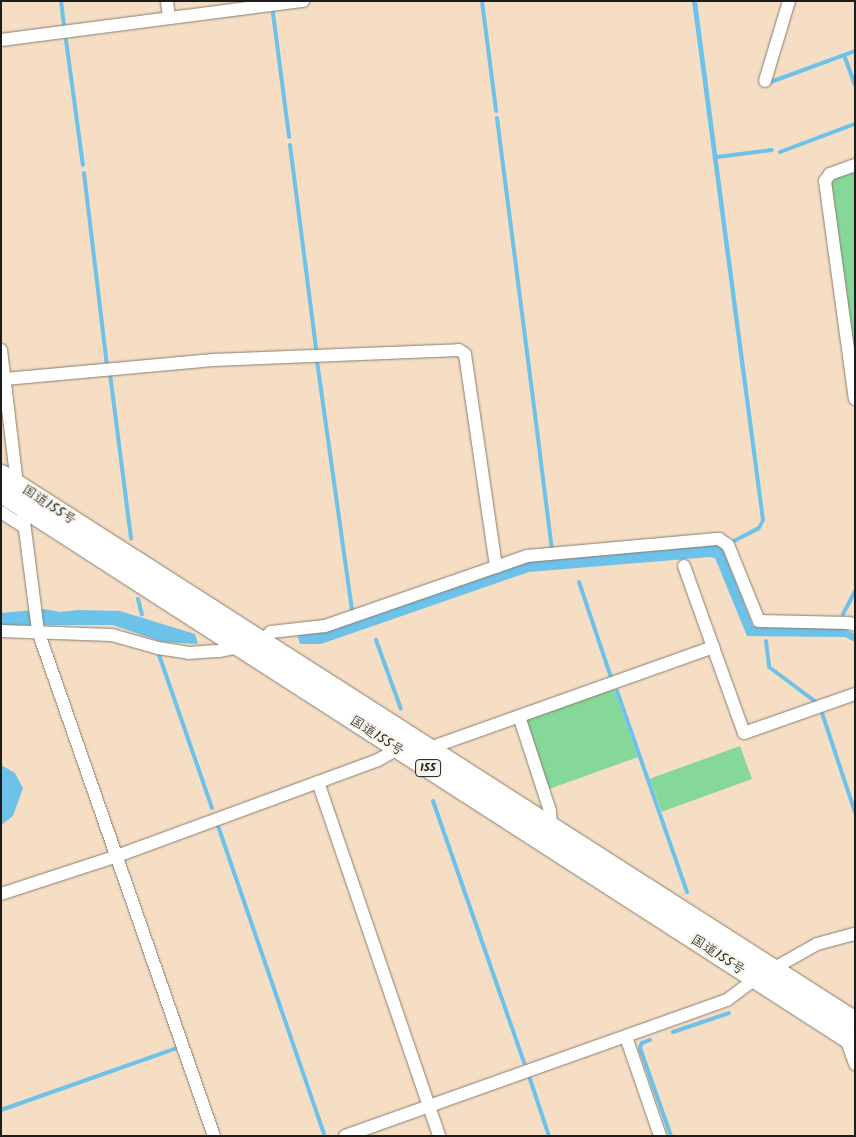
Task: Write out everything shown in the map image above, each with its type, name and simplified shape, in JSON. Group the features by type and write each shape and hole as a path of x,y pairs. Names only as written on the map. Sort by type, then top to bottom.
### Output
{"highway":[{"name":"国道155号","path":"6,484 22,506 239,647 755,979 851,1033"},
{"name":"国道155号","path":"6,484 261,642 774,969 851,1033"}],"street":[{"path":"166,1 169,18"},
{"path":"1,40 303,1"},
{"path":"765,81 789,1"},
{"path":"855,165 830,174 825,182 855,399"},
{"path":"1,350 5,379 6,484"},
{"path":"5,379 213,360 459,350 465,354 496,566"},
{"path":"22,506 38,631 214,1136"},
{"path":"1,512 24,527"},
{"path":"261,642 272,632 325,626 527,556 719,539 728,545 730,557 759,621 849,623 855,625"},
{"path":"684,566 744,733 855,694"},
{"path":"1,631 112,634 158,648 188,652 220,652 239,647"},
{"path":"427,749 712,647"},
{"path":"519,716 550,811 552,826"},
{"path":"1,894 117,856 378,760 398,749"},
{"path":"318,782 439,1136"},
{"path":"345,1136 726,1000 755,979 817,944 855,934"},
{"path":"851,1033 855,1064"},
{"path":"626,1037 660,1136"}],"green space":[{"path":"855,170 855,356 831,184 834,177"},
{"path":"614,689 638,757 549,789 525,724 528,719"},
{"path":"740,746 752,779 662,812 650,779"}],"water":[{"path":"692,1 697,1 765,520 760,530 732,544 730,541 758,526 761,520"},
{"path":"720,542 753,626 842,628 855,634 855,642 845,637 747,636 715,558 710,557 529,572 321,644 300,644 297,633 526,559"},
{"path":"44,609 60,612 78,610 120,611 195,634 198,644 162,642 113,625 1,625 1,613"},
{"path":"1,765 15,773 23,788 13,816 1,825"}],"waterway":[{"path":"61,1 64,24"},
{"path":"482,1 496,111"},
{"path":"273,13 289,137"},
{"path":"66,40 83,165"},
{"path":"768,83 855,51"},
{"path":"844,55 855,85"},
{"path":"497,118 540,452"},
{"path":"780,152 855,124"},
{"path":"290,145 316,348"},
{"path":"717,157 772,150"},
{"path":"84,173 107,366"},
{"path":"317,361 352,611"},
{"path":"110,374 131,539"},
{"path":"540,455 552,550"},
{"path":"579,582 611,677"},
{"path":"843,614 855,591"},
{"path":"138,599 142,615"},
{"path":"376,640 401,709"},
{"path":"766,641 769,667 816,702"},
{"path":"158,652 212,808"},
{"path":"617,691 687,892"},
{"path":"821,710 855,812"},
{"path":"433,801 524,1063"},
{"path":"218,826 324,1133"},
{"path":"673,1032 729,1013"},
{"path":"650,1040 642,1043 640,1048 671,1136"},
{"path":"1,1110 177,1048"},
{"path":"530,1079 549,1136"}]}
